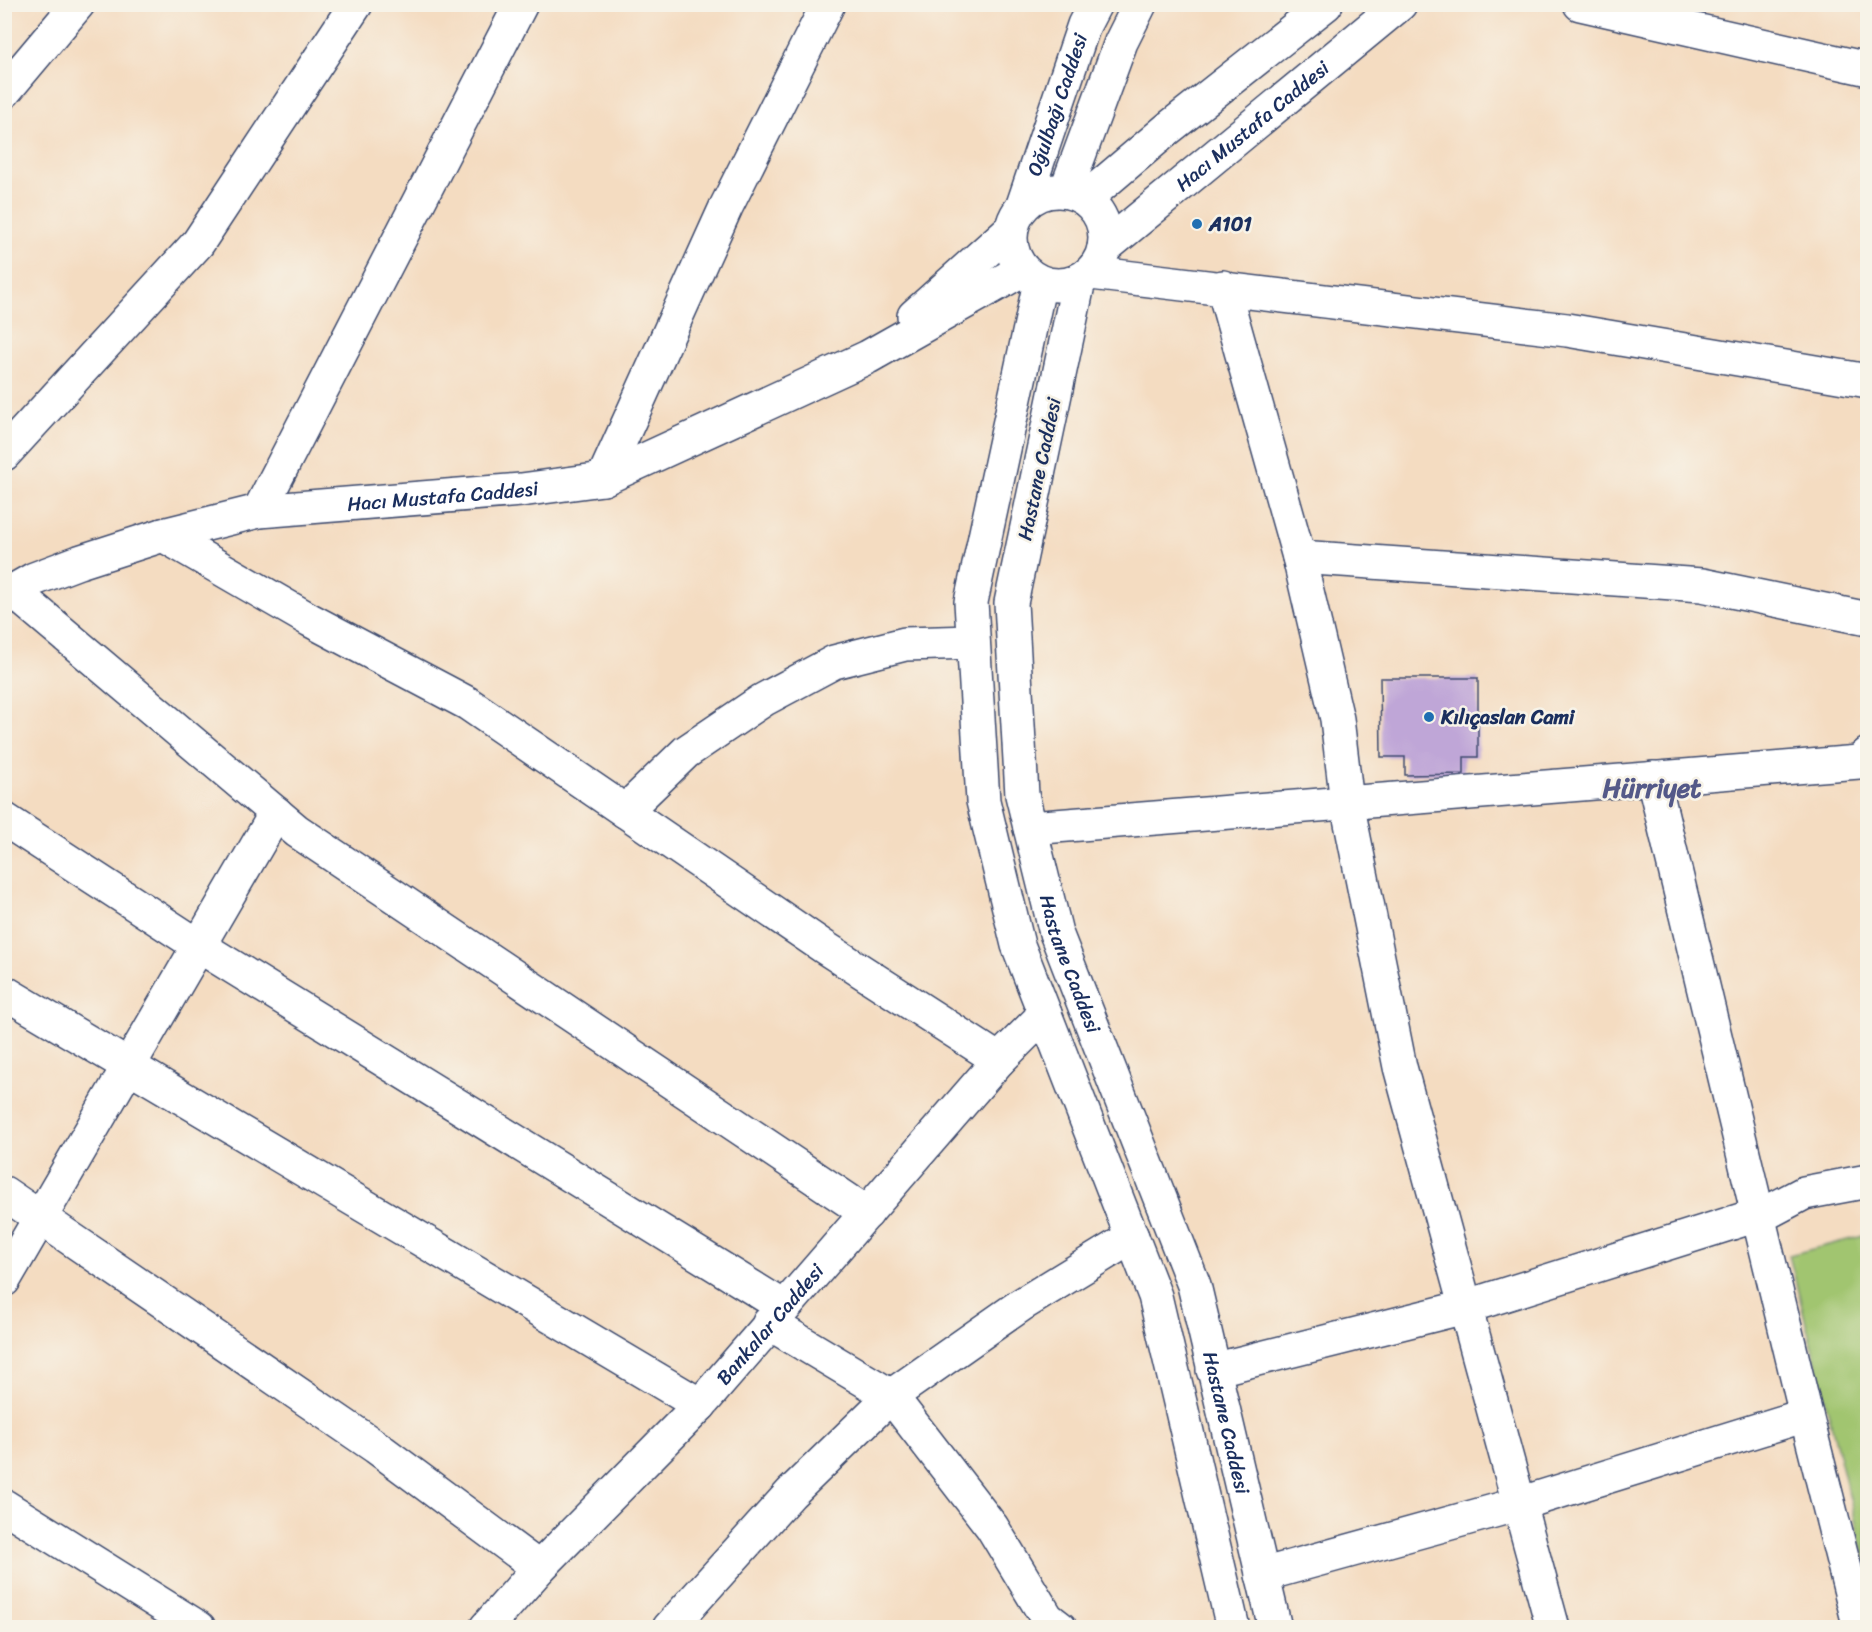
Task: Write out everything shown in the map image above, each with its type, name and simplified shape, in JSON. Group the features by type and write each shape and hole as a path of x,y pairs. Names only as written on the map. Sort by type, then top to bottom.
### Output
{"street":[{"path":"4,92 78,4"},
{"path":"4,454 198,243 356,4"},
{"path":"603,478 726,207 828,4"},
{"name":"Oğulbağı Caddesi","path":"1017,217 1084,25 1095,4"},
{"name":"Oğulbağı Caddesi","path":"1076,195 1121,42 1140,4"},
{"path":"1076,195 1170,126 1326,4"},
{"name":"Hacı Mustafa Caddesi","path":"1092,267 1400,4"},
{"path":"1580,4 1868,69"},
{"path":"259,511 517,6"},
{"path":"868,357 1017,217 1036,195 1051,191 1076,195 1095,208 1102,220 1105,234 1092,267 1066,285 1053,286 1031,276 1012,251 1017,217"},
{"path":"1092,267 1223,287 1567,330 1868,381"},
{"name":"Hastane Caddesi","path":"1092,267 1011,603 1022,795 1056,933 1194,1285 1275,1628"},
{"path":"868,357 1031,276"},
{"name":"Hastane Caddesi","path":"1031,276 971,602 982,801 1018,945 1155,1296 1233,1628"},
{"path":"1223,287 1299,557 1337,719 1347,803 1400,1067 1553,1628"},
{"name":"Hacı Mustafa Caddesi","path":"14,583 162,536 259,511 521,490 603,478 868,357"},
{"path":"162,536 310,620 467,704 824,947 999,1060"},
{"path":"1299,557 1702,585 1868,619"},
{"path":"14,583 297,831 867,1213"},
{"path":"626,812 686,752 763,700 834,662 905,644 973,642"},
{"path":"1030,828 1859,762 1868,754"},
{"path":"1653,778 1765,1213 1806,1414 1860,1628"},
{"path":"4,1280 276,813"},
{"path":"4,819 777,1315 891,1396 992,1527 1047,1618 1060,1628"},
{"path":"4,992 700,1405"},
{"name":"Bankalar Caddesi","path":"486,1628 539,1568 700,1405 999,1060 1045,1014"},
{"path":"1213,1370 1465,1307 1765,1213 1804,1193 1868,1181"},
{"path":"4,1193 376,1447 539,1568"},
{"path":"1765,1213 1806,1212 1868,1204"},
{"path":"669,1628 791,1493 891,1396 1021,1305 1132,1237"},
{"path":"1263,1575 1519,1504 1806,1414"},
{"path":"4,1506 199,1628"}],"green space":[{"path":"1868,1235 1867,1567 1789,1255"}],"building":[{"name":"Kılıçaslan Cami","path":"1380,678 1478,678 1478,757 1464,757 1464,774 1405,775 1405,757 1381,757"}],"place":[{"name":"A101","path":"1197,224"},
{"name":"Kılıçaslan Cami","path":"1429,717"}],"district":[{"name":"Hürriyet","path":"1652,788"}]}
